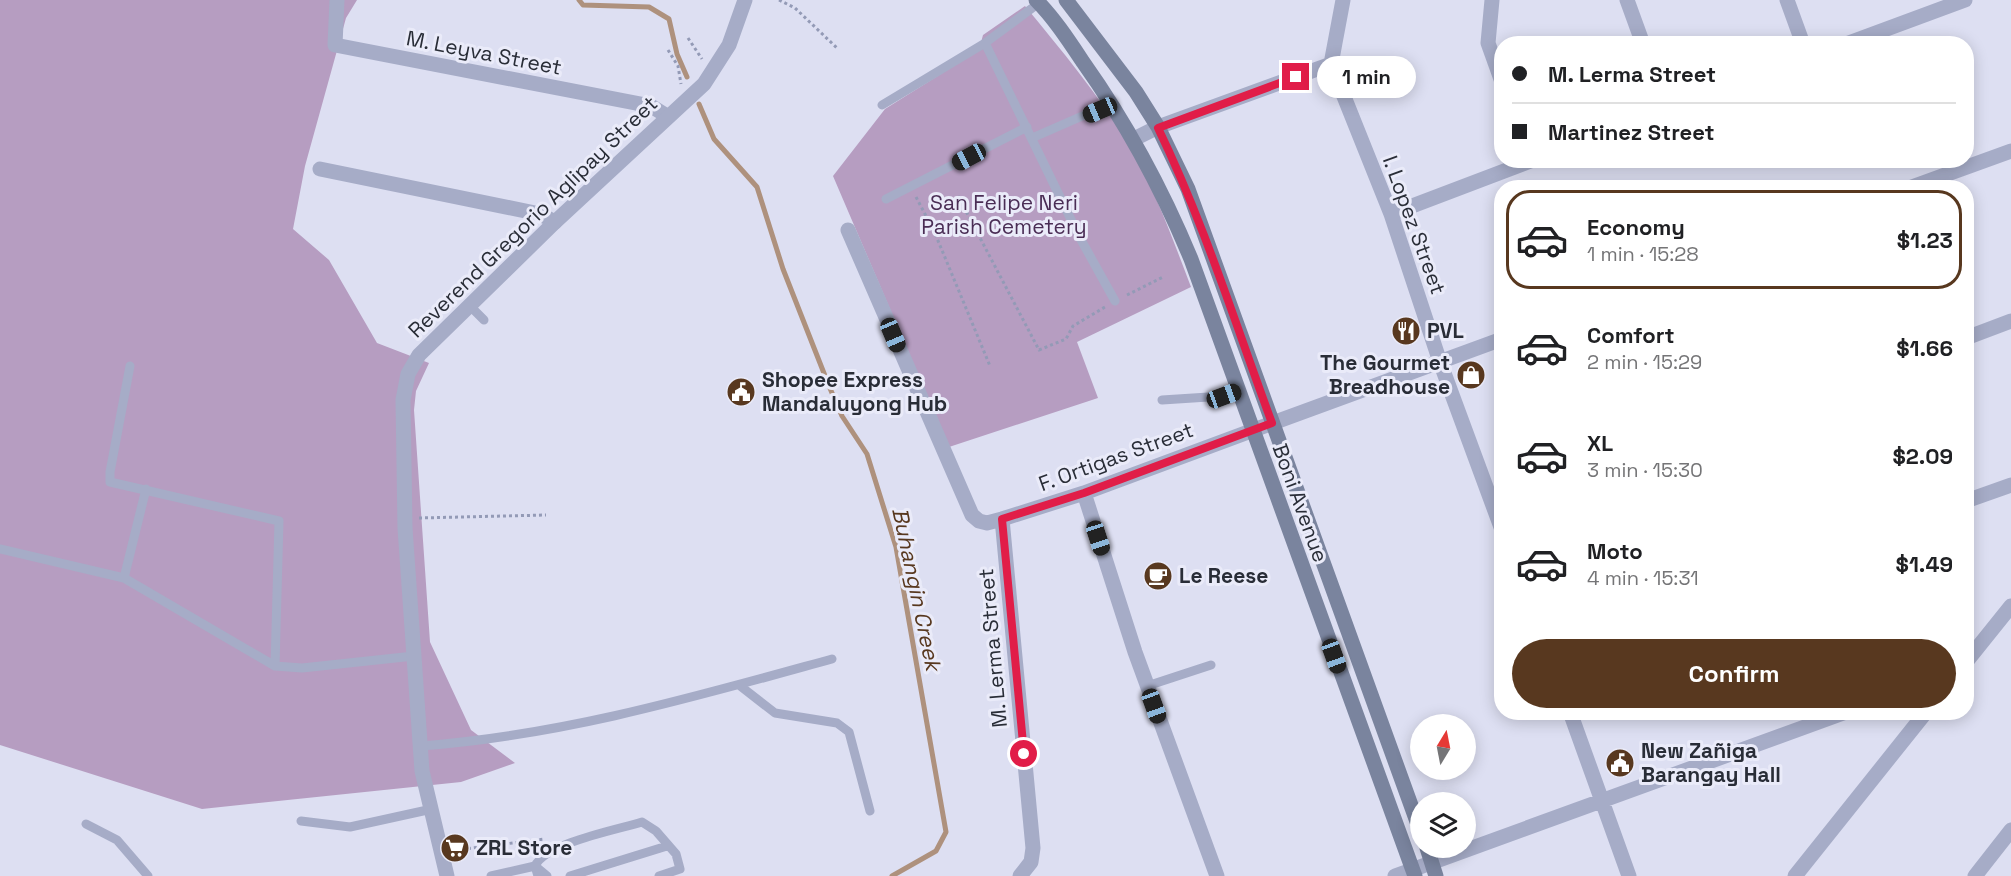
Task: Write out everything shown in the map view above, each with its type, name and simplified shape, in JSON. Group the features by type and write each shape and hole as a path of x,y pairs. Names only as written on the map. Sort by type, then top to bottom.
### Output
{"main road":[{"name":"Boni Avenue","path":"1066,0 1123,73 1158,128 1188,189 1410,802"},
{"name":"Boni Avenue","path":"1037,2 1066,36 1112,103 1134,139 1167,203 1187,250 1414,873"}],"street":[{"name":"M. Leyva Street","path":"337,0 335,45 651,106 667,116"},
{"name":"Reverend Gregorio Aglipay Street","path":"447,876 422,771 405,518 404,394 408,374 419,355 555,222 667,116 686,101 707,78 729,45 745,0"},
{"path":"1134,139 1331,64 1342,0"},
{"path":"1492,0 1488,43 1494,60"},
{"path":"1627,0 1640,36"},
{"path":"1787,0 1800,36"},
{"path":"1867,36 1955,2"},
{"name":"I. Lopez Street","path":"1331,64 1390,214 1440,362 1494,500"},
{"path":"1974,164 2011,151"},
{"path":"1390,214 1512,168"},
{"path":"1931,180 1964,168"},
{"path":"320,169 540,214 555,222"},
{"name":"F. Ortigas Street","path":"848,230 972,515 979,521 1002,519 1084,493 1494,342"},
{"path":"1974,335 2011,321"},
{"path":"1974,498 2011,485"},
{"path":"1084,493 1147,686 1217,876"},
{"name":"M. Lerma Street","path":"1002,519 1033,848 1031,862 1020,876"},
{"path":"1974,652 2011,606"},
{"path":"1573,720 1629,876"},
{"path":"1395,876 1414,873 1432,862 1824,720"},
{"path":"1795,876 1920,720"},
{"path":"1975,876 2011,830"}],"lane":[{"path":"882,105 985,43 1037,2"},
{"path":"985,43 1080,238 1115,301"},
{"path":"1032,138 1112,103"},
{"path":"886,199 1027,127"},
{"path":"470,306 484,320"},
{"path":"130,366 110,482 279,521 275,666"},
{"path":"1161,400 1224,396 1238,391"},
{"path":"124,578 146,489"},
{"path":"0,549 124,578 275,666 302,668 414,656"},
{"path":"421,746 518,736 649,710 832,659"},
{"path":"1147,686 1211,664"},
{"path":"739,685 775,713 845,726 849,732 870,811"},
{"path":"301,821 350,827 432,809"},
{"path":"536,871 538,860 552,849 642,822 656,831 676,854 680,870 659,876"},
{"path":"86,824 117,840 148,876"},
{"path":"570,876 667,846"},
{"path":"491,876 536,871 547,876"}],"path":[{"path":"779,0 795,8 837,48"},
{"path":"688,38 707,78"},
{"path":"668,50 678,66 686,101"},
{"path":"911,187 934,231 990,366"},
{"path":"958,196 1039,350 1066,339 1073,326 1115,301 1163,278"},
{"path":"437,517 546,515"},
{"path":"443,852 547,838"}],"green space":[{"path":"0,0 357,0 346,18 305,166 293,229 329,260 377,343 429,363 416,391 414,410 430,642 471,730 515,763 461,782 202,809 0,745"},
{"name":"San Felipe Neri Parish Cemetery","path":"1025,6 1093,91 1129,145 1155,197 1191,287 1077,342 1098,398 949,447 833,176 885,109 979,50 983,35"}],"waterway":[{"name":"Buhangin Creek","path":"579,0 583,5 649,7 669,19 677,54 687,77"},
{"name":"Buhangin Creek","path":"699,104 714,139 757,187 783,269 829,386 842,416 867,454 896,547 946,832 936,851 892,876"}],"place":[{"name":"PVL","path":"1406,331"},
{"name":"The Gourmet Breadhouse","path":"1471,375"},
{"name":"Shopee Express Mandaluyong Hub","path":"741,392"},
{"name":"Le Reese","path":"1158,576"},
{"name":"New Zañiga Barangay Hall","path":"1620,763"},
{"name":"ZRL Store","path":"455,848"}],"route":[{"path":"1024,754 1002,519 1084,493 1272,423 1211,248 1188,189 1158,128 1296,77"}]}
